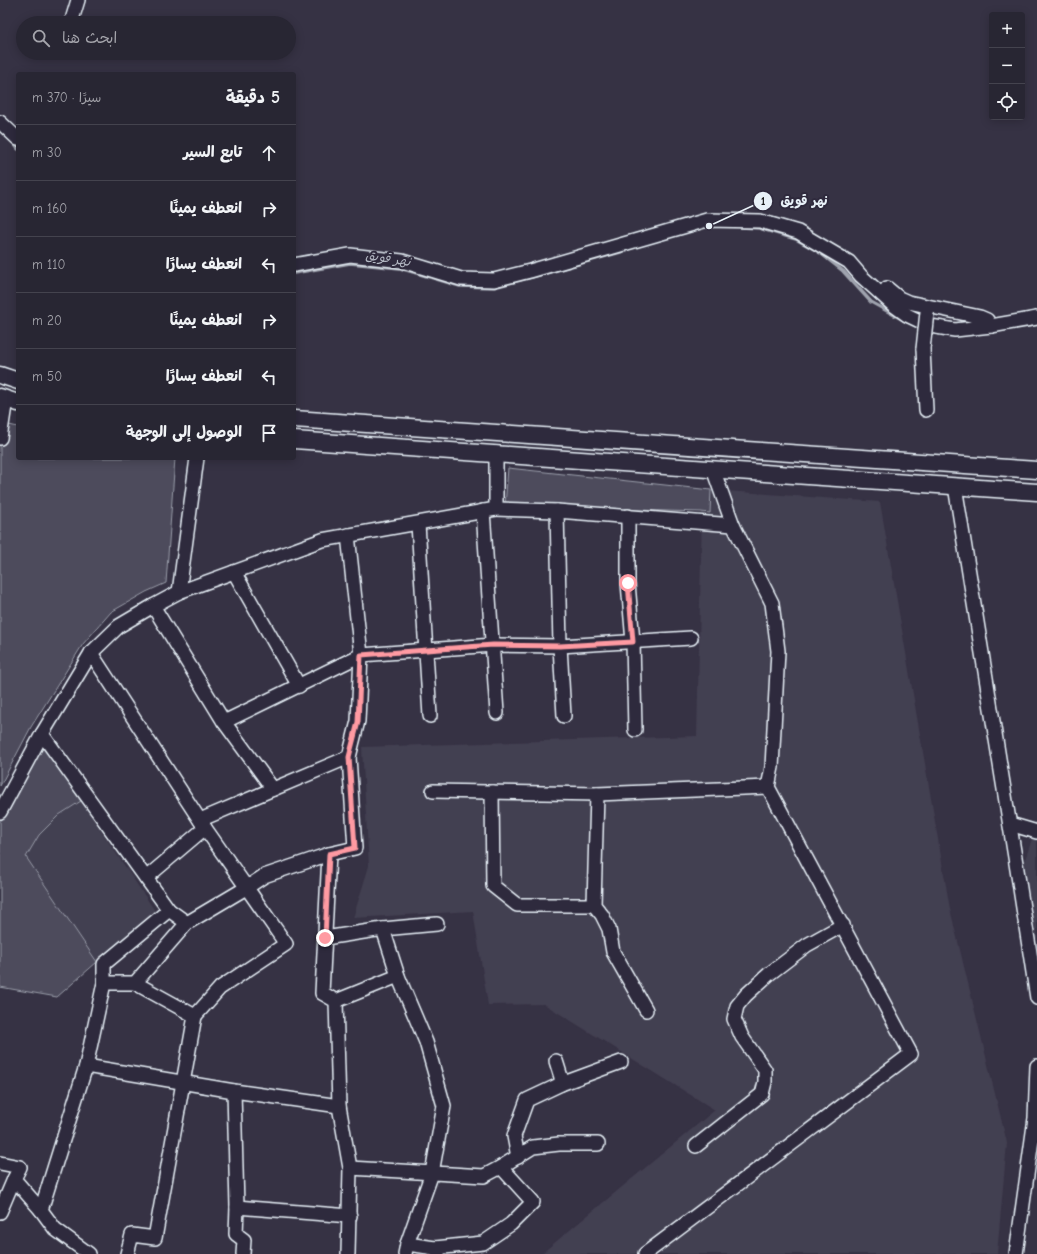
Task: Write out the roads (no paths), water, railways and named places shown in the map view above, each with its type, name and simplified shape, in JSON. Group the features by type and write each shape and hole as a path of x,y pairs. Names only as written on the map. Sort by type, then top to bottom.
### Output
{"main road":[{"path":"0,374 16,380"},
{"path":"296,419 1037,470"},
{"path":"556,458 557,437"},
{"path":"296,440 1037,492"}],"street":[{"path":"73,16 78,0"},
{"path":"0,122 16,137"},
{"path":"296,265 350,256 402,261 461,279 494,280 707,220 760,221 798,232 849,262 861,276 892,304 907,315 930,326 955,330 991,326 1037,318"},
{"path":"861,276 878,281 893,294 908,302 980,317 987,320 991,326"},
{"path":"926,410 923,349 927,307"},
{"path":"0,438 8,399"},
{"path":"496,453 490,510 493,645 497,713"},
{"path":"179,592 197,460"},
{"path":"645,1254 911,1054 768,787 772,767 778,651 772,603 733,525 713,469"},
{"path":"955,486 1037,998"},
{"path":"0,812 42,734 92,654 119,626 179,592 322,540 490,510 557,511 733,525"},
{"path":"557,511 560,646 564,716"},
{"path":"628,516 628,583 633,642 635,730"},
{"path":"418,524 430,716"},
{"path":"135,983 187,922 264,876 329,854 355,848 349,757 358,722 361,655 348,535"},
{"path":"234,572 299,686"},
{"path":"153,606 224,722 273,789"},
{"path":"224,722 361,655 493,645 560,646 691,638"},
{"path":"92,654 202,824 286,944 220,988 195,1016 155,1238 132,1235 127,1254"},
{"path":"42,734 169,910 187,922"},
{"path":"146,878 202,824 273,789 349,757"},
{"path":"433,792 597,794 768,787"},
{"path":"492,792 494,886 517,905 594,905"},
{"path":"597,794 594,905 602,915 609,929 613,952 646,1010"},
{"path":"1010,824 1037,832"},
{"path":"329,854 322,993 336,1001"},
{"path":"41,1210 86,1066 104,983 104,964 169,910"},
{"path":"325,938 383,929 437,924"},
{"path":"696,1146 762,1094 765,1082 765,1070 742,1037 734,1019 737,1006 746,995 769,974 807,945 843,925"},
{"path":"383,929 398,976 426,1042 444,1106 432,1173 406,1249 436,1251 483,1244 511,1224 533,1202 501,1167"},
{"path":"336,1001 398,976"},
{"path":"104,983 135,983 195,1016"},
{"path":"336,1001 339,1106 350,1168 348,1254"},
{"path":"556,1061 561,1077 561,1084"},
{"path":"518,1156 514,1136 527,1100 561,1084 621,1062"},
{"path":"86,1066 183,1083 339,1106"},
{"path":"1016,1254 1035,1118 1037,1066"},
{"path":"234,1091 237,1207 236,1234 244,1240 243,1254"},
{"path":"350,1168 484,1176 533,1147 558,1144 598,1144"},
{"path":"0,1163 20,1167 0,1212"},
{"path":"14,1180 41,1210 55,1229 89,1254"},
{"path":"237,1207 350,1216"}],"waterway":[{"name":"نهر قويق","path":"13,142 16,146"},
{"name":"نهر قويق","path":"741,227 759,228 796,239 819,252 843,271 871,302 907,322 912,323"},
{"name":"نهر قويق","path":"296,273 350,263 400,268 460,286 494,287 624,251"}],"place":[{"name":"نهر قويق","path":"709,226"}]}
